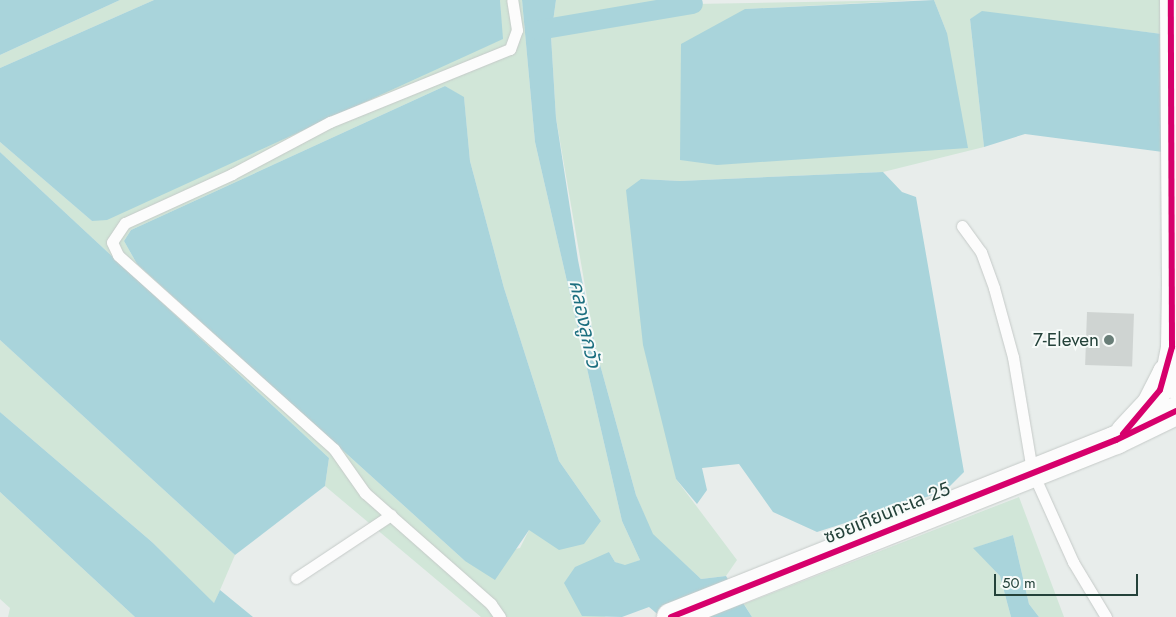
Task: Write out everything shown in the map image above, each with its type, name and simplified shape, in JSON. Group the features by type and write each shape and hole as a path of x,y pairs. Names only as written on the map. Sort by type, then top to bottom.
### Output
{"street":[{"path":"1171,0 1173,276 1171,379"},
{"name":"ซอยเทียนทะเล 25","path":"1116,440 1151,404 1171,379"},
{"name":"ซอยเทียนทะเล 25","path":"671,617 1032,471 1116,440 1176,411"}],"lane":[{"path":"500,617 491,604 365,493 334,449 118,255 113,236 125,223 232,174 330,122 510,49 517,30 512,0"},
{"path":"962,226 981,252 994,288 1013,357 1032,471 1073,562 1106,617"},
{"path":"296,578 391,515"}],"green space":[{"path":"120,0 154,0 0,68 0,55"},
{"path":"500,0 522,0 535,142 622,521 640,560 625,566 615,562 609,552 601,614 606,617 481,617 325,486 329,458 0,152 0,142 92,221 502,39","holes":["445,86 464,98 470,161 504,288 559,461 601,521 529,530 520,548 465,561 137,264 124,241 131,230"]},
{"path":"556,0 692,0 694,4 920,0 745,9 947,33 934,0 1162,0 1162,34 982,12 970,19 984,147 883,172 680,181 641,179 676,479 737,560 726,576 701,579 652,534 636,495 596,350 556,118 551,36"},
{"path":"0,340 235,555 214,604 152,542 0,412"},
{"path":"0,492 135,617 8,617 10,608 0,599"},
{"path":"1019,497 1064,617 1039,617 1029,604 1013,535 974,548 1000,576 1011,617 752,617 744,604"}],"water":[{"path":"0,0 120,0 0,55"},
{"path":"154,0 500,0 503,39 107,220 92,221 0,142 0,68"},
{"name":"คลองลูกวัว","path":"522,0 556,0 551,36 556,118 578,260 596,350 636,495 653,534 701,579 726,576 752,617 661,617 649,607 622,617 582,616 564,583 575,567 609,552 615,562 625,565 640,560 622,521 535,142"},
{"path":"934,0 947,33 968,148 717,165 680,160 681,44 745,9"},
{"path":"982,11 1162,34 1163,152 1025,134 984,147 970,19"},
{"path":"445,86 464,97 470,161 504,288 559,461 601,521 584,544 559,550 529,530 495,580 465,561 137,264 124,241 131,230"},
{"path":"0,152 329,458 325,486 235,555 0,340"},
{"path":"883,172 902,192 916,197 964,472 945,491 817,532 773,512 739,464 702,468 707,490 697,504 676,479 643,345 626,190 641,179 680,181"},
{"path":"0,412 152,542 214,603 220,590 253,617 135,617 0,492"},
{"path":"1013,535 1029,604 1039,617 1011,617 1000,576 973,548"}],"building":[{"name":"7-Eleven","path":"1087,312 1134,314 1132,367 1085,365"}],"waterway":[{"path":"539,30 693,4"}],"cycle path":[{"path":"1123,434 1160,390 1172,347 1171,0"},
{"path":"671,617 1116,440 1176,411"}],"place":[{"name":"7-Eleven","path":"1109,340"}]}
